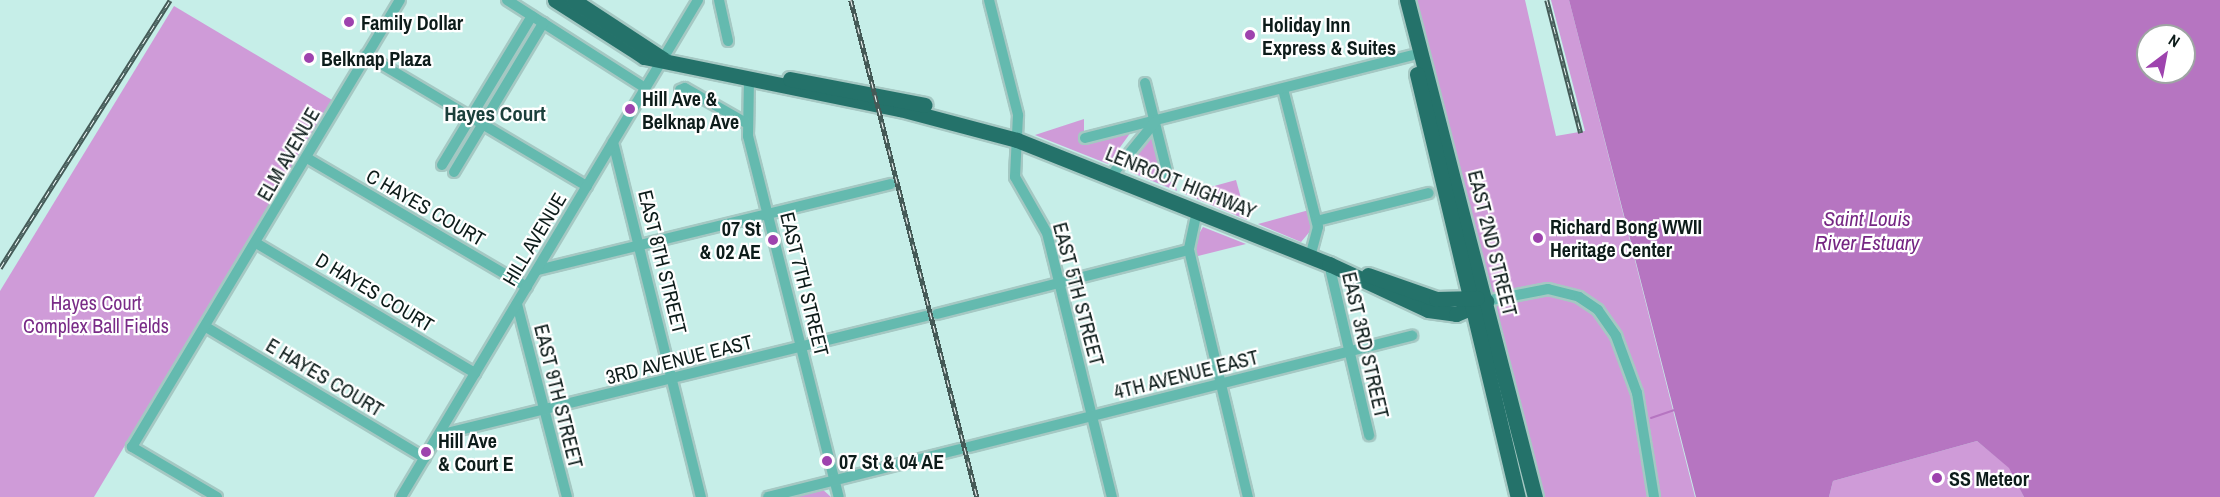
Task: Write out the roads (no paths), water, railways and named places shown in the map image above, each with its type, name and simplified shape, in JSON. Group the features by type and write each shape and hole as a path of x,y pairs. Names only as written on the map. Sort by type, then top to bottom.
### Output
{"highway":[{"name":"LENROOT HIGHWAY","path":"555,0 627,50 749,79 802,80 873,91 973,120 1017,140 1329,264 1420,295 1476,302"},
{"path":"573,0 663,59"},
{"name":"EAST 2ND STREET","path":"1398,0 1416,54"},
{"name":"EAST 2ND STREET","path":"1407,0 1416,54 1476,302 1518,497"},
{"name":"EAST 2ND STREET","path":"1476,302 1535,497"}],"street":[{"name":"ELM AVENUE","path":"217,497 132,447 400,0"},
{"path":"507,0 645,88"},
{"name":"HILL AVENUE","path":"402,496 698,0"},
{"path":"719,0 728,41"},
{"name":"EAST 5TH STREET","path":"989,0 1018,115 1015,177 1047,233 1112,497"},
{"path":"442,165 532,15"},
{"path":"454,172 543,23"},
{"path":"1084,138 1416,54"},
{"path":"366,55 587,186"},
{"name":"EAST 7TH STREET","path":"749,79 746,123 839,497"},
{"path":"1145,83 1168,175"},
{"path":"680,90 685,88 746,123"},
{"path":"1283,89 1317,221 1310,257"},
{"path":"1111,176 1155,121"},
{"name":"EAST 8TH STREET","path":"613,142 674,380 701,497"},
{"name":"C HAYES COURT","path":"307,158 527,287"},
{"path":"538,270 770,217 891,184"},
{"path":"1317,221 1429,193"},
{"path":"1197,211 1189,250 1219,384 1248,497"},
{"name":"D HAYES COURT","path":"256,243 476,373"},
{"name":"3RD AVENUE EAST","path":"439,435 674,380 1189,250"},
{"name":"EAST 3RD STREET","path":"1329,264 1369,435"},
{"path":"1476,302 1548,289 1579,297 1598,310 1616,336 1639,400 1654,497"},
{"name":"EAST 9TH STREET","path":"517,304 567,497"},
{"name":"E HAYES COURT","path":"206,327 425,458"},
{"name":"4TH AVENUE EAST","path":"768,497 1412,336"}],"water":[{"name":"Saint Louis River Estuary","path":"1569,0 2220,0 2220,497 2024,497 2009,468 1977,441 1833,481 1829,497 1696,497"}],"waterway":[{"path":"1651,418 1674,410"}],"railway":[{"path":"0,268 170,0"},
{"path":"851,0 977,497"},
{"path":"1547,0 1581,133"}],"place":[{"name":"Family Dollar","path":"349,22"},
{"name":"Holiday Inn Express & Suites","path":"1250,35"},
{"name":"Belknap Plaza","path":"309,58"},
{"name":"Hill Ave & Belknap Ave","path":"630,109"},
{"name":"Richard Bong WWII Heritage Center","path":"1538,238"},
{"name":"07 St & 02 AE","path":"773,240"},
{"name":"Hill Ave & Court E","path":"426,452"},
{"name":"07 St & 04 AE","path":"827,461"},
{"name":"SS Meteor","path":"1937,478"}],"district":[{"name":"Hayes Court","path":"495,114"}],"park label":[{"name":"Hayes Court Complex Ball Fields","path":"96,314"}]}
